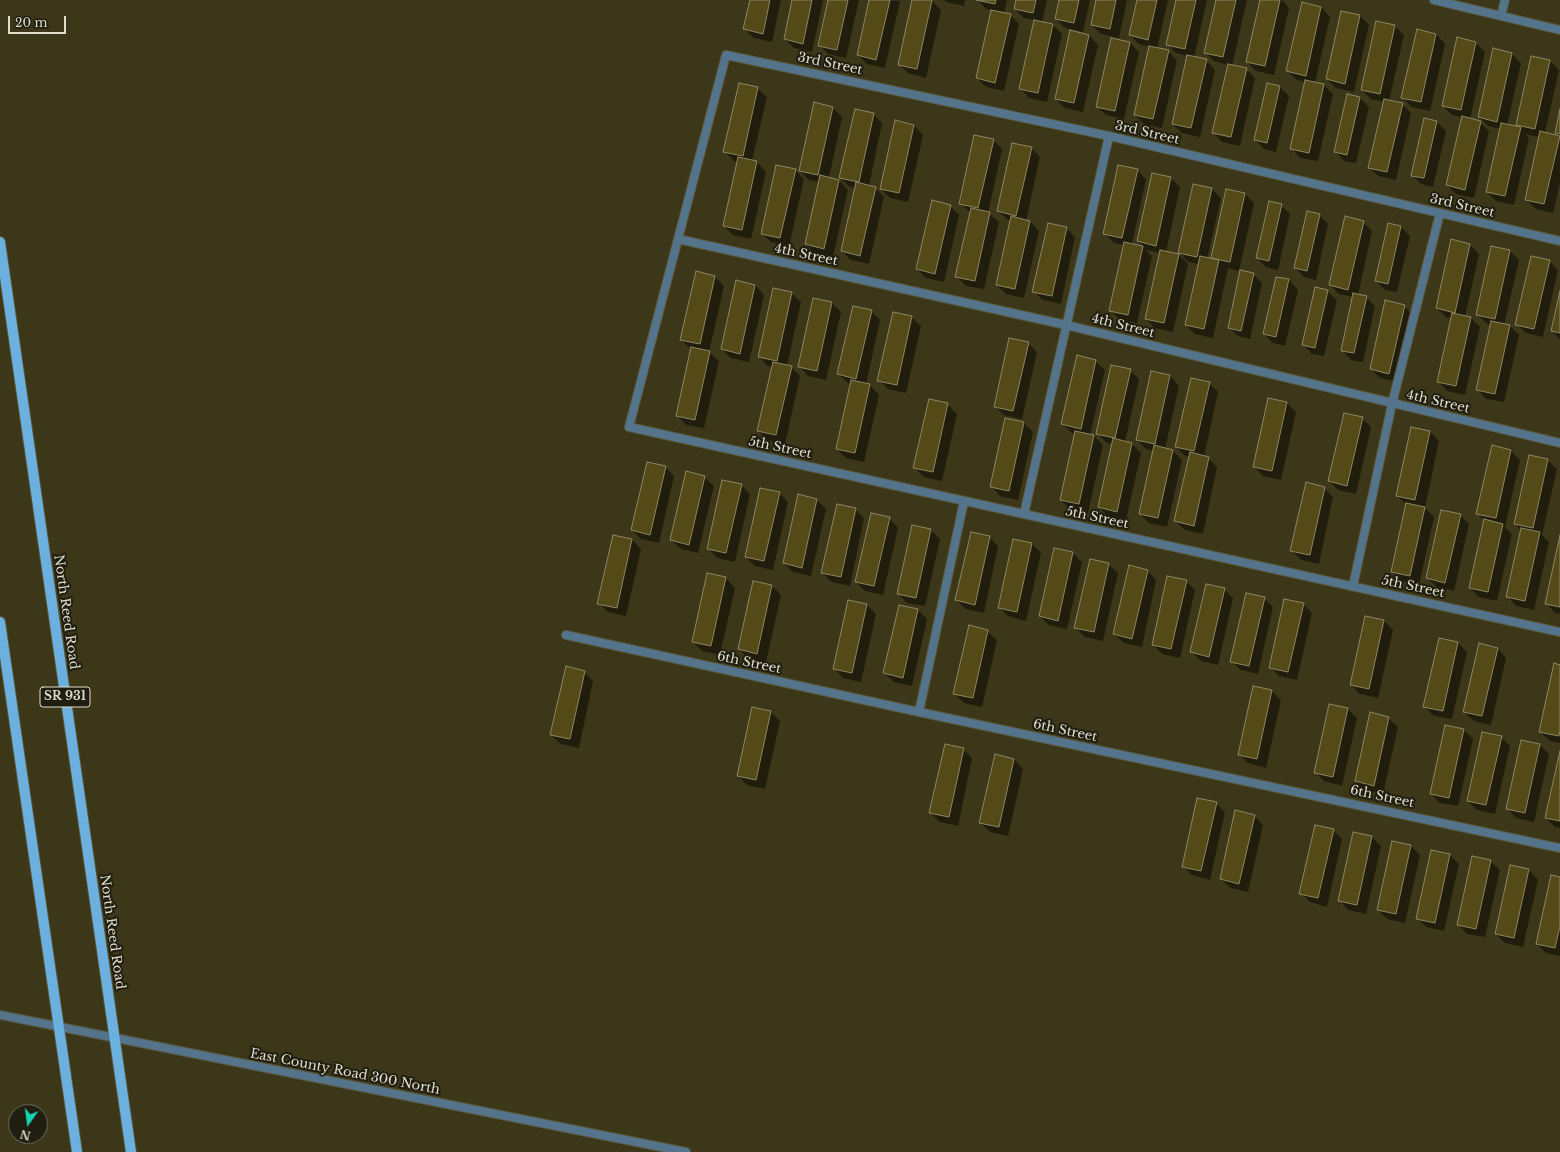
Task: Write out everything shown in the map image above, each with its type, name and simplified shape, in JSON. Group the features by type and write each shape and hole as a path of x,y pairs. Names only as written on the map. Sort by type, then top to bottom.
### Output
{"main road":[{"name":"North Reed Road","path":"0,242 131,1152"},
{"path":"0,622 77,1152"}],"street":[{"path":"1434,0 1560,30"},
{"path":"1501,16 1505,0"},
{"name":"3rd Street","path":"678,239 726,55 1109,136 1560,241"},
{"path":"1024,514 1109,136"},
{"path":"1353,586 1392,404 1440,213"},
{"name":"4th Street","path":"678,239 1066,324 1392,404 1560,443"},
{"name":"5th Street","path":"678,239 629,427 1560,632"},
{"path":"918,712 964,501"},
{"name":"6th Street","path":"566,635 918,712 1560,848"},
{"name":"East County Road 300 North","path":"0,1015 114,1039 686,1152"}],"building":[{"path":"750,0 770,0 763,34 743,29"},
{"path":"792,0 812,0 803,44 784,39"},
{"path":"828,0 848,0 837,50 818,46"},
{"path":"869,0 890,0 876,60 857,55"},
{"path":"912,0 932,0 917,69 898,65"},
{"path":"976,0 996,0 995,4"},
{"path":"1016,0 1036,0 1033,13 1014,9"},
{"path":"1059,0 1079,0 1074,23 1055,19"},
{"path":"1096,0 1116,0 1110,29 1091,25"},
{"path":"1137,0 1157,0 1148,40 1129,35"},
{"path":"1176,0 1196,0 1185,49 1166,45"},
{"path":"1216,0 1236,0 1223,57 1204,53"},
{"path":"1260,0 1280,0 1265,66 1246,62"},
{"path":"1302,2 1321,7 1306,76 1286,71"},
{"path":"991,10 1011,14 995,83 976,78"},
{"path":"1341,11 1360,15 1345,84 1326,79"},
{"path":"1034,20 1053,24 1038,93 1019,89"},
{"path":"1376,21 1395,25 1380,94 1361,90"},
{"path":"1417,29 1436,34 1421,102 1401,98"},
{"path":"1070,30 1089,35 1074,103 1055,99"},
{"path":"1457,37 1476,42 1461,110 1442,106"},
{"path":"1111,38 1130,42 1115,111 1096,107"},
{"path":"1149,46 1169,50 1153,119 1134,115"},
{"path":"1493,48 1512,53 1497,122 1478,117"},
{"path":"1187,55 1207,59 1191,128 1172,124"},
{"path":"1531,56 1550,60 1535,129 1516,125"},
{"path":"1228,64 1247,68 1231,137 1212,133"},
{"path":"1305,80 1324,84 1309,153 1290,149"},
{"path":"739,83 758,87 743,156 723,152"},
{"path":"1267,83 1280,86 1267,143 1254,140"},
{"path":"1347,94 1360,97 1347,155 1334,152"},
{"path":"1384,99 1403,103 1387,172 1368,168"},
{"path":"814,102 833,107 818,175 799,171"},
{"path":"855,109 874,113 859,182 839,178"},
{"path":"1560,109 1560,134 1555,133"},
{"path":"1462,116 1481,121 1465,190 1446,185"},
{"path":"1424,118 1437,121 1424,178 1411,176"},
{"path":"895,120 914,125 899,193 880,189"},
{"path":"1501,123 1521,127 1505,196 1486,192"},
{"path":"1540,131 1560,136 1544,204 1525,200"},
{"path":"974,135 994,139 978,208 959,204"},
{"path":"1012,143 1032,147 1016,216 997,211"},
{"path":"738,157 757,161 742,230 723,226"},
{"path":"776,165 796,169 780,238 761,234"},
{"path":"1118,165 1138,169 1122,238 1103,234"},
{"path":"1152,173 1171,177 1156,246 1137,241"},
{"path":"820,175 839,180 824,249 805,244"},
{"path":"856,182 876,187 860,256 841,251"},
{"path":"1193,184 1212,188 1197,257 1178,253"},
{"path":"1226,189 1245,193 1230,262 1211,258"},
{"path":"932,200 951,205 935,274 916,269"},
{"path":"1269,201 1282,204 1269,261 1256,258"},
{"path":"971,208 990,212 975,281 955,277"},
{"path":"1307,211 1320,214 1307,271 1294,268"},
{"path":"1011,216 1030,221 1015,289 996,285"},
{"path":"1345,216 1364,221 1348,290 1329,285"},
{"path":"1048,223 1067,227 1052,296 1032,292"},
{"path":"1388,223 1401,226 1388,284 1375,281"},
{"path":"1451,239 1470,244 1455,313 1436,308"},
{"path":"1124,242 1143,246 1128,315 1109,311"},
{"path":"1491,246 1510,250 1495,319 1476,315"},
{"path":"1160,250 1179,254 1164,323 1145,319"},
{"path":"1200,256 1219,260 1204,329 1185,325"},
{"path":"1531,256 1550,260 1534,329 1515,325"},
{"path":"1240,270 1254,273 1241,331 1228,328"},
{"path":"696,271 715,276 700,344 680,340"},
{"path":"1276,277 1289,279 1276,337 1263,334"},
{"path":"736,280 755,285 740,354 721,349"},
{"path":"1315,287 1328,290 1315,348 1302,345"},
{"path":"773,288 792,292 777,361 758,357"},
{"path":"1560,291 1560,333 1551,331"},
{"path":"1353,293 1367,296 1354,353 1341,351"},
{"path":"813,298 832,302 817,371 798,367"},
{"path":"1385,300 1405,305 1389,374 1370,369"},
{"path":"853,306 872,310 856,379 837,374"},
{"path":"893,312 912,316 897,385 877,381"},
{"path":"1452,313 1471,317 1456,386 1437,382"},
{"path":"1491,321 1510,325 1495,394 1476,390"},
{"path":"1009,338 1029,342 1013,411 994,407"},
{"path":"691,347 710,351 695,420 676,416"},
{"path":"1077,355 1096,360 1081,429 1061,424"},
{"path":"773,362 792,366 776,435 757,431"},
{"path":"1111,365 1131,369 1115,438 1096,434"},
{"path":"1151,371 1170,375 1155,444 1136,440"},
{"path":"1191,378 1210,382 1194,451 1175,447"},
{"path":"851,380 870,384 855,453 836,449"},
{"path":"1268,398 1287,402 1272,471 1253,467"},
{"path":"929,399 948,403 933,472 913,468"},
{"path":"1344,413 1363,417 1347,486 1328,481"},
{"path":"1005,418 1024,422 1009,491 990,487"},
{"path":"1411,427 1430,431 1415,500 1396,496"},
{"path":"1075,431 1094,435 1079,504 1060,500"},
{"path":"1113,438 1132,443 1117,512 1098,507"},
{"path":"1154,445 1173,450 1158,518 1139,514"},
{"path":"1492,445 1511,450 1496,518 1476,514"},
{"path":"1190,452 1209,457 1194,526 1174,521"},
{"path":"1529,455 1548,459 1533,528 1514,524"},
{"path":"647,462 666,466 650,535 631,530"},
{"path":"686,471 705,476 689,545 670,540"},
{"path":"722,480 742,484 726,553 707,549"},
{"path":"1306,482 1325,487 1310,555 1290,551"},
{"path":"760,488 780,492 764,561 745,557"},
{"path":"798,494 817,499 802,568 783,563"},
{"path":"1406,503 1425,507 1410,576 1391,572"},
{"path":"837,504 856,508 841,577 821,573"},
{"path":"1441,510 1461,514 1445,583 1426,578"},
{"path":"871,513 890,517 874,586 855,582"},
{"path":"1484,519 1503,524 1488,592 1469,588"},
{"path":"912,525 931,529 916,598 897,594"},
{"path":"1521,528 1540,532 1525,601 1506,597"},
{"path":"971,532 990,536 975,605 955,600"},
{"path":"613,535 632,539 617,608 597,604"},
{"path":"1560,535 1560,607 1545,604"},
{"path":"1013,539 1032,543 1017,612 998,608"},
{"path":"1054,548 1073,552 1058,621 1039,616"},
{"path":"1090,559 1109,563 1094,632 1074,628"},
{"path":"1129,565 1148,570 1132,639 1113,634"},
{"path":"707,573 726,577 711,646 692,642"},
{"path":"1167,576 1187,580 1171,649 1152,645"},
{"path":"753,581 772,585 757,654 738,649"},
{"path":"1206,584 1225,588 1209,657 1190,652"},
{"path":"1246,593 1265,597 1249,666 1230,662"},
{"path":"1284,599 1304,603 1288,672 1269,668"},
{"path":"848,600 867,604 852,673 833,669"},
{"path":"899,605 918,609 903,678 883,673"},
{"path":"1365,616 1384,620 1369,689 1350,685"},
{"path":"969,625 988,630 973,698 953,694"},
{"path":"1439,638 1458,642 1443,711 1423,707"},
{"path":"1479,643 1498,648 1482,716 1463,712"},
{"path":"1554,663 1560,665 1559,736 1539,732"},
{"path":"566,666 585,671 570,739 550,735"},
{"path":"1253,686 1272,690 1257,759 1238,755"},
{"path":"1329,704 1348,708 1333,777 1314,773"},
{"path":"752,707 771,711 756,780 737,776"},
{"path":"1370,712 1389,717 1374,786 1355,781"},
{"path":"1445,725 1464,729 1449,798 1430,794"},
{"path":"1482,732 1502,736 1486,805 1467,801"},
{"path":"1521,740 1540,744 1525,813 1506,809"},
{"path":"945,744 964,748 949,817 929,813"},
{"path":"1560,751 1560,821 1545,818"},
{"path":"995,754 1014,759 999,827 979,823"},
{"path":"1197,798 1217,802 1201,871 1182,867"},
{"path":"1235,810 1255,815 1239,884 1220,879"},
{"path":"1315,825 1334,829 1318,898 1299,894"},
{"path":"1353,832 1372,836 1357,905 1338,901"},
{"path":"1392,841 1411,845 1396,914 1377,910"},
{"path":"1431,850 1450,854 1435,923 1416,919"},
{"path":"1472,856 1491,860 1476,929 1457,925"},
{"path":"1510,865 1529,869 1514,938 1495,934"},
{"path":"1551,875 1560,877 1560,926 1555,948 1536,944"}]}
